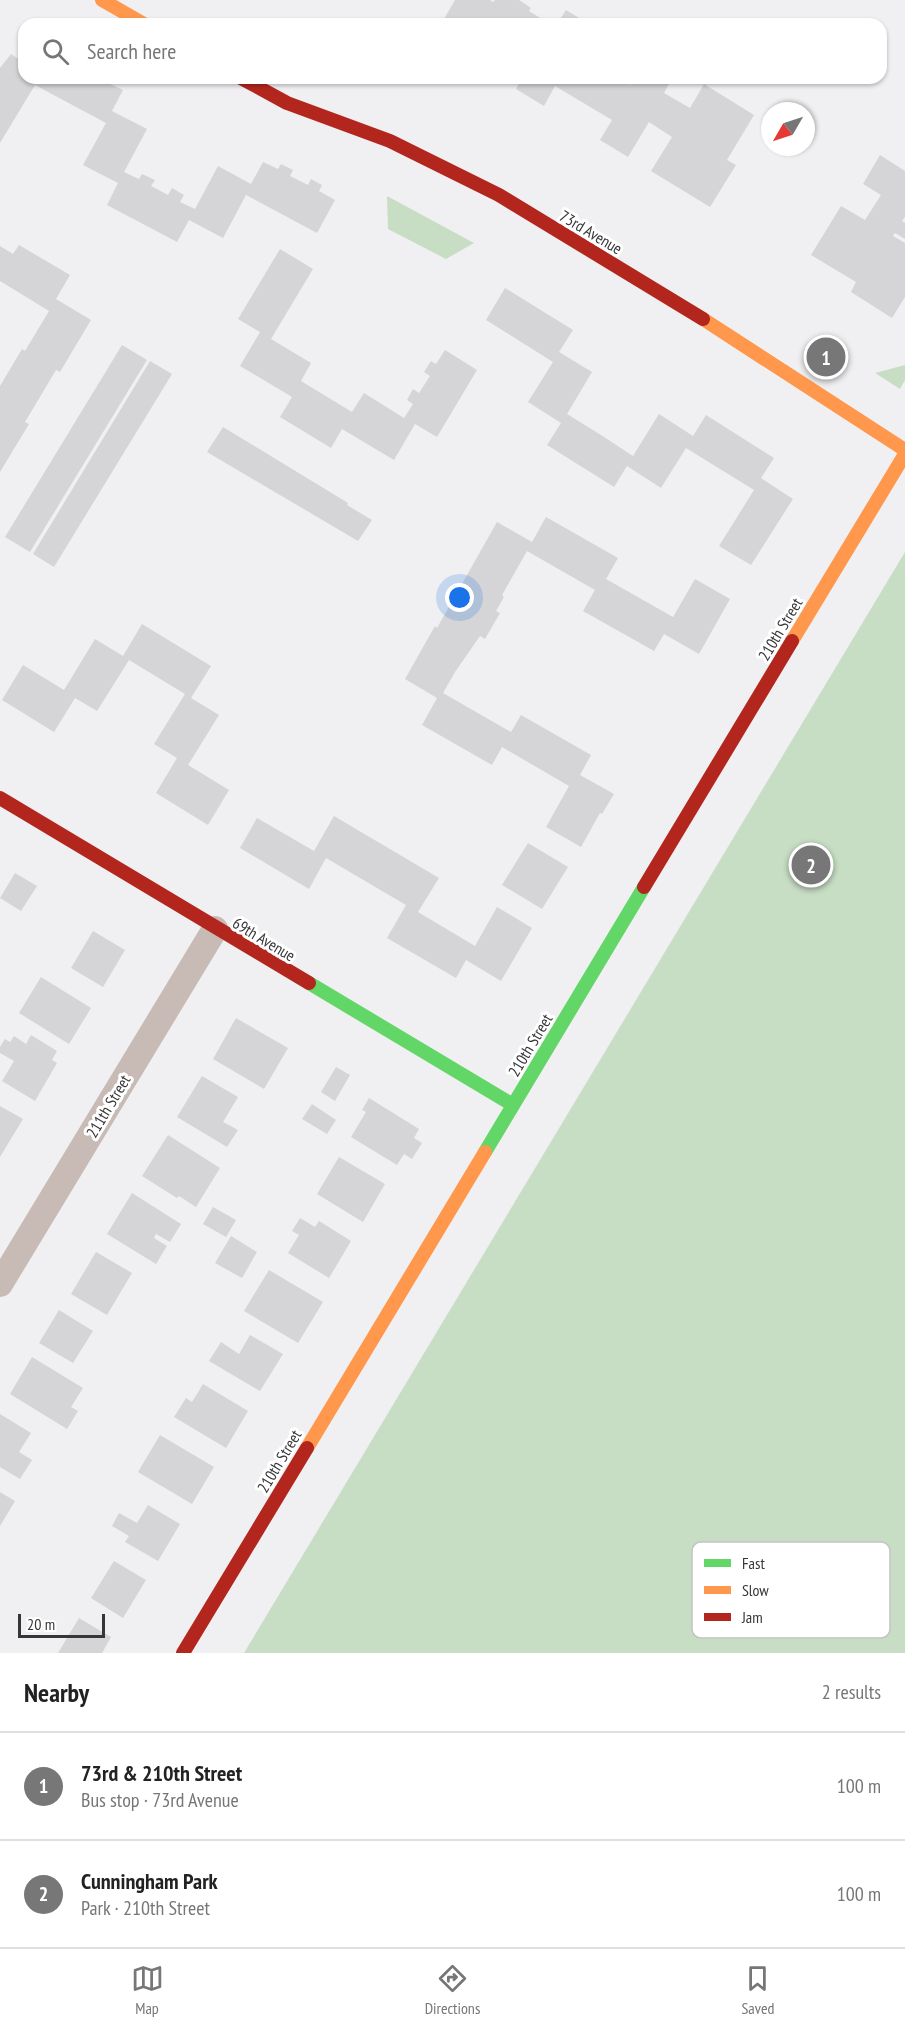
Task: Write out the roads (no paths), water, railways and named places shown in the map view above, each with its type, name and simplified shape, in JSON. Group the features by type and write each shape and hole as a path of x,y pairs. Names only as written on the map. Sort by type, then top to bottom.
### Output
{"street":[{"path":"102,0 134,18"},
{"name":"73rd Avenue","path":"252,84 287,104 390,141 499,195 695,314 905,452"},
{"name":"210th Street","path":"183,1653 905,452"},
{"name":"69th Avenue","path":"0,798 513,1105"},
{"name":"211th Street","path":"0,1284 215,928"}],"place":[{"name":"73rd & 210th Street","path":"826,357"},
{"name":"Cunningham Park","path":"811,865"}]}
